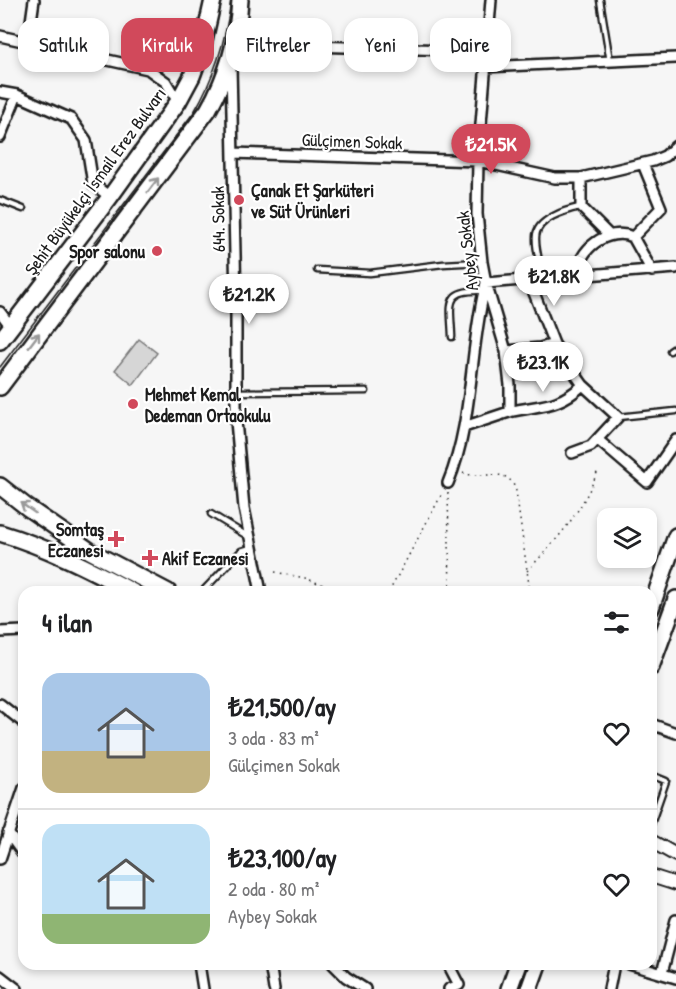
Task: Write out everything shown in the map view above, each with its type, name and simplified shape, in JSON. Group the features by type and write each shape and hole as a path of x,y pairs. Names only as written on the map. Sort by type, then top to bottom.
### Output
{"main road":[{"name":"Şehit Büyükelçi İsmail Erez Bulvarı","path":"0,341 110,197 178,102 192,76 202,49 213,0"},
{"path":"238,18 240,0"},
{"path":"0,387 201,120 220,87 226,70"},
{"path":"0,486 90,551 157,586"},
{"path":"0,533 34,544 83,565 122,586"},
{"path":"657,591 676,536"},
{"path":"657,651 676,599"},
{"path":"509,989 516,970"},
{"path":"529,989 536,970"}],"street":[{"path":"31,18 34,0"},
{"name":"Aybey Sokak","path":"489,18 491,0"},
{"path":"0,36 18,40"},
{"path":"332,51 430,51"},
{"path":"511,66 676,58"},
{"path":"109,61 148,69 166,82 178,102"},
{"name":"644. Sokak","path":"233,72 237,450 249,537 260,586"},
{"name":"Aybey Sokak","path":"485,72 478,161 477,214 485,287 506,351 510,412"},
{"path":"0,92 17,95 71,119 86,140 93,184 110,197"},
{"path":"0,137 17,95"},
{"name":"Gülçimen Sokak","path":"233,153 478,161 555,178 581,178 644,164 665,156 676,146"},
{"path":"633,237 661,208 644,164"},
{"path":"581,178 581,207 608,234"},
{"path":"578,276 578,266 582,256 608,234 620,233 633,237 651,271"},
{"path":"448,483 464,427 479,310 485,287 529,280 676,268"},
{"path":"529,280 554,344 583,385 618,417 598,440 584,450 572,453"},
{"path":"0,312 12,328"},
{"path":"506,351 540,348 554,344"},
{"path":"464,427 510,412 544,407 558,402 583,385"},
{"path":"598,440 647,482 676,440"},
{"path":"0,632 18,631"},
{"path":"0,704 18,718"},
{"path":"657,726 676,733"},
{"path":"0,858 18,805"},
{"path":"8,833 18,847"},
{"path":"657,844 676,855"},
{"path":"657,878 676,884"},
{"path":"662,973 676,920"},
{"path":"201,970 203,989"},
{"path":"271,970 274,989"},
{"path":"339,970 365,989"},
{"path":"449,989 459,985 451,970"},
{"path":"609,989 614,970"},
{"path":"651,970 676,978"},
{"path":"0,976 17,989"}],"lane":[{"path":"600,0 610,61"},
{"path":"0,200 23,209"},
{"path":"543,279 536,238 537,231 557,213 581,207"},
{"path":"317,270 370,273 431,265 482,262"},
{"path":"452,337 453,298 465,291 485,287"},
{"path":"670,351 676,347"},
{"path":"235,392 366,391"},
{"path":"618,417 676,411"},
{"path":"211,514 249,537"},
{"path":"208,586 241,550 251,548"},
{"path":"657,777 666,781 657,807"}],"path":[{"path":"454,467 473,476 502,475 513,482 529,586"},
{"path":"526,572 572,522 587,497 598,470"},
{"path":"392,586 448,483"},
{"path":"448,483 450,586"},
{"path":"275,572 305,578 326,586"}],"shaded area":[{"path":"139,339 157,353 133,385 115,370"}],"tram line":[{"path":"0,367 194,112 208,86 218,58 231,0"}],"place":[{"name":"Çanak Et Şarküteri ve Süt Ürünleri","path":"239,200"},
{"name":"Spor salonu","path":"157,251"},
{"name":"Mehmet Kemal Dedeman Ortaokulu","path":"133,404"},
{"name":"Somtaş Eczanesi","path":"116,539"},
{"name":"Akif Eczanesi","path":"150,558"}]}
